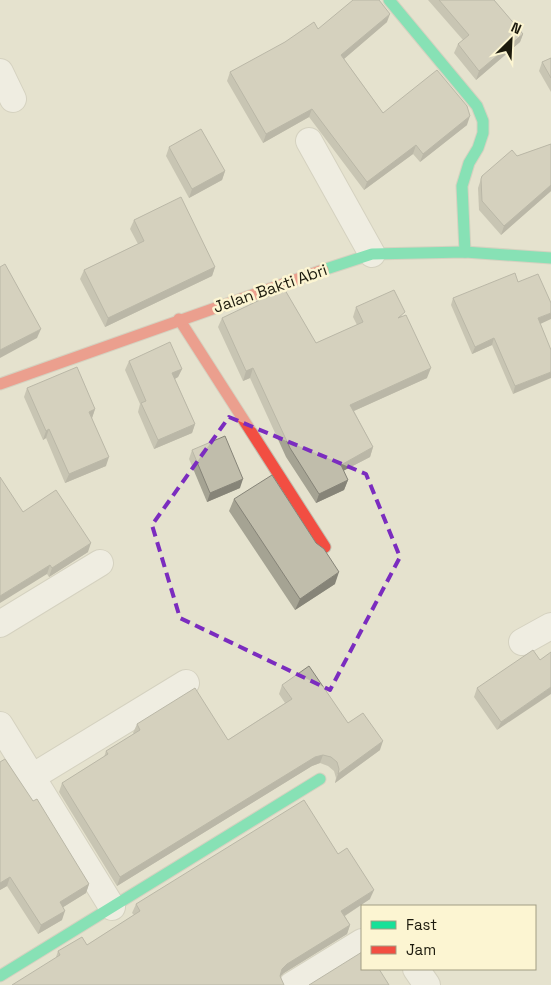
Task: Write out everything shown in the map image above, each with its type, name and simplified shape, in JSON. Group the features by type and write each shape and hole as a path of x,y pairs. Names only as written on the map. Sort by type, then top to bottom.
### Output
{"street":[{"path":"389,0 477,106 483,121 483,133 478,148 469,162 462,186 465,252"},
{"path":"0,72 13,100"},
{"path":"309,141 372,254"},
{"name":"Jalan Bakti Abri","path":"0,384 179,319 372,254 465,252 551,258"},
{"path":"179,319 325,547"},
{"path":"0,624 100,563"},
{"path":"522,642 551,626"},
{"path":"32,777 186,683"},
{"path":"0,725 112,907"},
{"path":"0,976 320,779"},
{"path":"292,985 361,943"},
{"path":"417,970 427,985"}],"highlighted area":[{"path":"229,417 366,474 400,557 330,690 180,618 152,525"}],"building":[{"path":"353,0 379,0 390,14 341,55 383,113 437,70 467,106 470,116 423,154 416,145 367,182 312,109 266,134 230,72 285,42 314,22 318,29"},
{"path":"439,0 494,0 523,34 479,71 458,44 469,35"},
{"path":"551,58 551,78 542,62"},
{"path":"201,129 225,171 192,189 169,147"},
{"path":"551,144 551,185 504,226 482,201 482,176 512,150 517,156"},
{"path":"181,197 215,267 108,318 84,270 144,241 134,220"},
{"path":"5,264 41,329 0,350 0,267"},
{"path":"515,273 518,282 538,274 551,303 551,313 538,318 551,350 551,372 515,386 494,338 475,347 453,298"},
{"path":"285,290 316,343 363,322 356,307 394,290 405,312 398,318 406,315 431,368 350,405 373,447 341,465 348,480 319,494 290,448 253,368 246,371 222,318"},
{"path":"170,342 182,369 172,373 195,424 158,440 141,403 146,401 129,361"},
{"path":"77,367 95,409 89,412 109,457 69,474 49,429 46,431 27,388"},
{"path":"225,436 243,479 210,493 192,450"},
{"path":"272,475 316,543 324,549 339,572 300,599 234,499"},
{"path":"0,477 23,512 56,490 91,543 52,568 50,565 0,596"},
{"path":"533,650 540,660 551,652 551,687 501,722 477,688"},
{"path":"309,666 348,723 363,713 383,741 338,774 337,762 331,757 323,755 315,757 120,877 62,783 108,754 106,751 140,730 137,724 195,688 228,740 292,699 282,685"},
{"path":"5,759 33,801 37,799 89,884 60,902 65,911 41,925 10,877 0,883 0,762"},
{"path":"304,800 338,854 347,848 374,890 341,911 350,925 282,969 280,976 284,985 12,985 60,955 58,951 82,937 87,945 140,911 136,904"},
{"path":"361,953 361,970 380,970 389,985 309,985"}],"traffic: fast":[{"path":"389,0 477,106 483,121 483,133 478,148 469,163 462,186 465,252"},
{"path":"323,270 372,254 465,252 551,258"},
{"path":"0,976 320,779"}],"traffic: jam":[{"path":"0,384 323,270"},
{"path":"179,319 325,547"}]}
